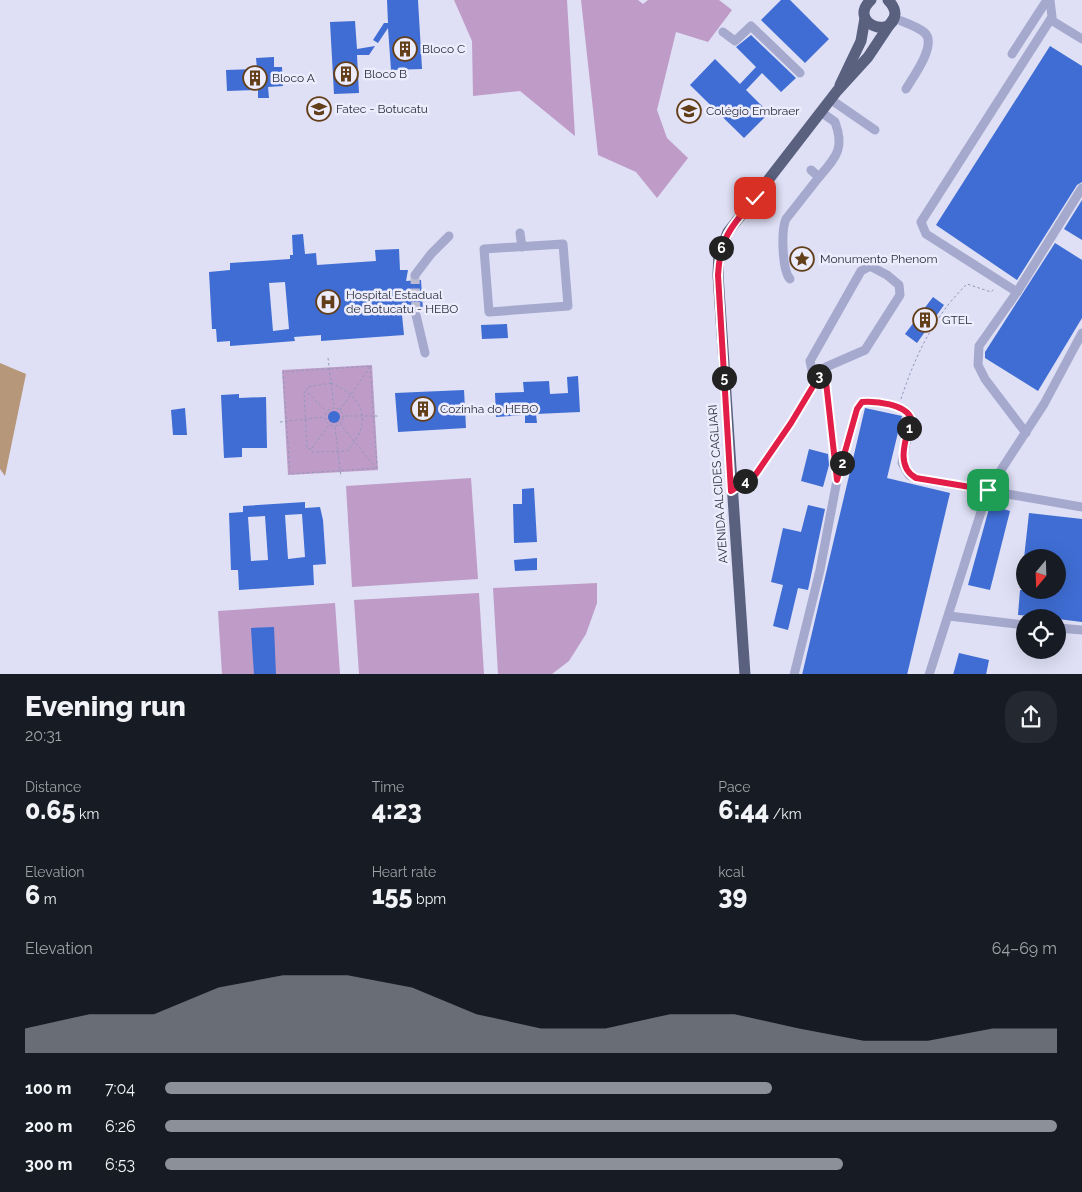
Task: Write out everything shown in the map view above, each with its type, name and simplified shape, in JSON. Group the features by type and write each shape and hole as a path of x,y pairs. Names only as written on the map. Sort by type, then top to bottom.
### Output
{"main road":[{"path":"857,0 871,24 879,28 888,25 894,18 892,2"},
{"name":"AVENIDA ALCIDES CAGLIARI","path":"833,95 861,41 866,6 871,0"},
{"name":"AVENIDA ALCIDES CAGLIARI","path":"744,674 718,275 719,254 728,232 833,95 868,57 894,18"}],"lane":[{"path":"1012,54 1048,0 1054,12 1051,20 950,174 921,222 926,234 1017,292"},
{"path":"894,18 920,30 927,35 929,42 927,51 906,89"},
{"path":"1051,20 1082,38"},
{"path":"723,32 735,41 751,26 800,73"},
{"path":"833,95 875,130"},
{"path":"790,279 785,271 784,223 833,161 839,149 835,122 821,112"},
{"path":"811,170 819,177"},
{"path":"1026,433 997,396 978,365 978,346 1017,292 1082,188"},
{"path":"520,233 522,247"},
{"path":"415,275 430,254 449,236"},
{"path":"563,244 568,306 489,312 484,250 522,247 563,244"},
{"path":"731,491 756,474 791,423 821,373 826,367 863,352 875,338 900,295 899,285 887,275 870,266 861,271 810,361 812,370 821,373 826,382 837,480"},
{"path":"416,315 425,353"},
{"path":"929,674 949,616 971,537 988,490 1026,433 1082,333"},
{"path":"794,674 820,570 837,480 860,404 868,401 900,407 909,413 911,418 902,463 909,475 916,478 1082,507"},
{"path":"949,616 1016,624"},
{"path":"1066,629 1082,630"}],"path":[{"path":"900,407 922,344 957,293 967,284 991,292 999,281"},
{"path":"328,358 334,408"},
{"path":"370,366 283,372 286,421 290,474 377,468"},
{"path":"340,410 370,366"},
{"path":"370,366 377,468"},
{"path":"331,383 351,394 359,402 362,416 362,431 347,451 312,452 311,448 307,448 304,392 307,392 307,387 331,383"},
{"path":"307,392 327,412"},
{"path":"334,408 340,410 343,416 340,424 335,426 330,424 326,417 327,412 334,408"},
{"path":"343,416 379,416"},
{"path":"280,422 326,417"},
{"path":"311,448 330,424"},
{"path":"340,424 377,468"},
{"path":"335,426 341,477"}],"shaded area":[{"path":"454,0 567,0 575,136 520,91 473,96 472,41"},
{"path":"581,0 638,0 643,4 648,0 719,0 732,10 708,42 676,32 657,110 667,138 688,158 657,198 636,172 598,155"},
{"path":"0,363 26,374 5,476 0,469"},
{"path":"372,365 378,470 288,475 282,370"},
{"path":"471,478 478,579 352,587 346,486"},
{"path":"597,583 597,603 586,634 569,661 552,674 498,674 493,588"},
{"path":"479,593 484,674 359,674 354,600"},
{"path":"335,603 340,674 222,674 218,611"}],"building":[{"name":"Bloco C","path":"387,0 418,0 422,69 391,70 388,28 378,43 373,40 384,23 388,23"},
{"path":"781,0 790,0 829,39 805,63 761,20"},
{"name":"Bloco B","path":"355,21 357,49 375,46 369,55 357,55 359,93 334,94 330,22"},
{"path":"751,35 796,78 781,92 762,73 746,90 769,113 744,138 690,85 715,59 740,84 756,67 736,47"},
{"path":"1050,46 1082,66 1082,182 1077,185 1017,280 936,225"},
{"name":"Bloco A","path":"274,57 274,67 282,67 283,86 268,87 269,98 258,98 258,90 227,91 226,70 257,69 256,58"},
{"path":"1082,200 1082,240 1064,229"},
{"path":"303,234 305,254 316,253 317,265 376,261 375,250 399,249 400,270 408,270 406,281 421,280 423,311 415,309 407,312 407,315 402,315 404,335 321,341 321,335 294,337 295,341 230,346 230,341 217,342 216,329 212,329 209,272 230,270 230,263 290,259 290,255 293,255 292,235","holes":["285,282 289,329 273,331 269,283"]},
{"path":"1055,243 1082,260 1082,318 1038,391 985,358 985,352"},
{"name":"GTEL","path":"933,297 944,305 917,343 905,334"},
{"path":"507,324 508,338 482,339 481,325"},
{"path":"578,376 580,412 536,414 537,423 525,423 525,415 496,417 495,393 524,392 523,382 549,381 550,394 568,393 567,377"},
{"name":"Cozinha do HEBO","path":"464,390 466,428 398,432 395,393"},
{"path":"239,394 239,398 266,397 267,448 242,448 242,457 224,458 221,395"},
{"path":"185,408 187,435 173,435 171,410"},
{"path":"865,408 902,416 887,478 950,493 907,674 802,674"},
{"path":"332,411 336,411 340,417 336,423 332,423 328,419 328,415"},
{"path":"809,449 828,454 829,465 823,487 801,481"},
{"path":"534,488 537,542 514,543 513,504 522,504 522,489"},
{"path":"305,502 305,508 320,507 323,520 326,564 313,565 314,585 239,590 238,570 231,570 229,513 243,512 243,506","holes":["302,514 305,557 288,559 285,515","265,516 268,560 251,561 248,517"]},
{"path":"808,505 825,509 808,590 798,588 788,630 773,626 783,585 771,582 783,528 801,532"},
{"path":"990,505 1010,511 990,590 968,585"},
{"path":"1029,513 1082,519 1082,622 1066,620 1066,609 1018,609 1019,599 1066,599 1066,549 1025,549"},
{"path":"537,558 537,570 515,571 514,560"},
{"path":"274,627 276,674 254,674 251,628"},
{"path":"959,653 989,660 986,674 953,674"}],"tunnel":[{"path":"415,275 416,315"}],"place":[{"name":"Bloco C","path":"405,49"},
{"name":"Bloco B","path":"346,74"},
{"name":"Bloco A","path":"255,78"},
{"name":"Fatec - Botucatu","path":"319,109"},
{"name":"Colégio Embraer","path":"689,111"},
{"name":"Monumento Phenom","path":"802,259"},
{"name":"Hospital Estadual de Botucatu - HEBO","path":"328,302"},
{"name":"GTEL","path":"925,320"},
{"name":"Cozinha do HEBO","path":"423,409"}],"route":[{"path":"755,198 728,232 719,254 718,275 731,491 756,474 791,423 821,373 826,382 837,480 857,409 862,402 868,401 900,407 909,413 911,418 902,463 909,475 916,478 988,490"}]}
